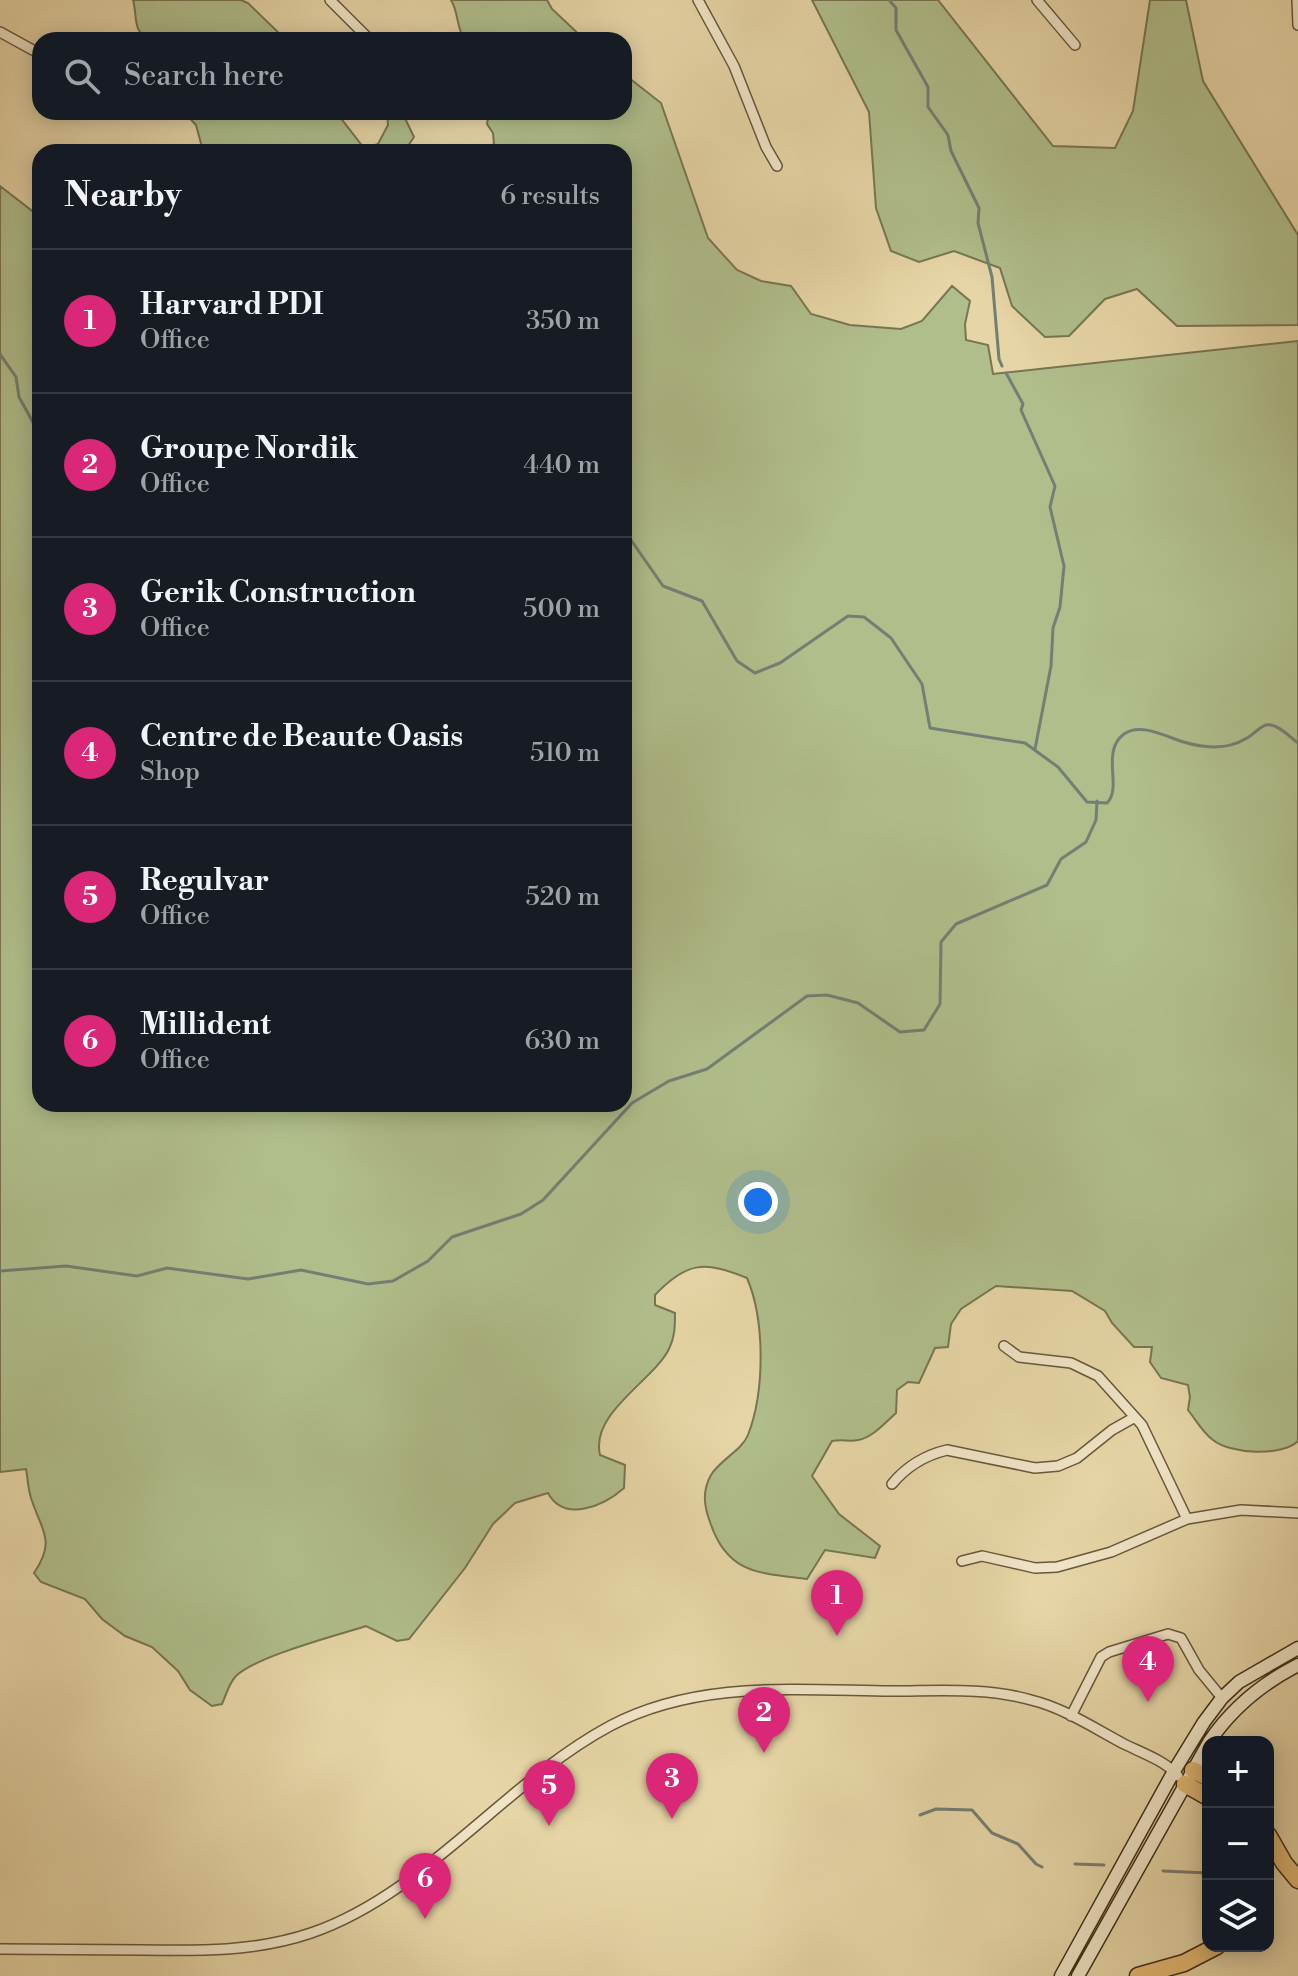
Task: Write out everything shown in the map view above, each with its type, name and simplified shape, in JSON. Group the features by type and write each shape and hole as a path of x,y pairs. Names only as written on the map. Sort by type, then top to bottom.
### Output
{"highway":[{"path":"1274,1846 1298,1880"},
{"path":"1138,1976 1184,1963 1205,1952"}],"street":[{"path":"330,0 362,32"},
{"path":"698,0 731,57 766,147 777,166"},
{"path":"1037,0 1075,45"},
{"path":"1297,0 1298,25"},
{"path":"0,32 32,50"},
{"path":"1004,1346 1019,1357 1071,1363 1089,1369 1098,1376 1148,1435 1187,1519"},
{"path":"892,1484 904,1470 947,1450 1035,1468 1058,1466 1077,1458 1112,1430 1135,1417"},
{"path":"962,1561 982,1556 1035,1568 1068,1565 1139,1542 1187,1519 1241,1510 1298,1513"},
{"path":"1071,1716 1101,1657 1168,1634 1181,1638 1199,1670 1222,1698"},
{"path":"1061,1976 1083,1936 1190,1776 1222,1698 1251,1674 1298,1648"},
{"path":"1214,1736 1229,1715 1248,1697 1298,1665"},
{"path":"0,1949 213,1951 254,1947 312,1933 358,1912 391,1892 544,1769 594,1735 643,1711 689,1697 762,1689 974,1691 1030,1699 1071,1716 1190,1776"},
{"path":"1078,1976 1202,1755"}],"green space":[{"path":"133,0 241,0 278,32 140,32"},
{"path":"451,0 547,0 552,9 576,32 461,32"},
{"path":"812,0 938,0 1053,146 1115,148 1133,111 1150,0 1186,0 1203,81 1298,235 1298,325 1177,326 1137,289 1105,299 1069,336 1045,337 1012,306 1000,268 954,251 919,262 891,251 876,208 869,112"},
{"path":"632,80 661,103 708,238 737,270 761,281 791,286 811,314 850,325 901,329 922,321 952,286 970,301 965,324 966,340 988,345 993,374 1298,341 1298,1441 1280,1450 1256,1452 1221,1445 1206,1434 1188,1410 1188,1385 1161,1378 1150,1362 1152,1347 1134,1347 1105,1311 1072,1291 996,1286 961,1309 951,1324 948,1347 935,1348 919,1383 908,1382 897,1390 896,1413 863,1439 832,1441 812,1476 839,1514 880,1546 875,1558 825,1550 807,1579 760,1572 747,1568 726,1552 710,1522 705,1498 711,1475 745,1440 754,1417 761,1356 757,1314 747,1278 719,1269 697,1267 677,1276 655,1295 655,1305 675,1313 671,1345 661,1361 613,1411 599,1440 600,1455 625,1465 624,1488 606,1501 584,1508 564,1507 548,1493 515,1503 493,1524 465,1568 409,1639 397,1641 366,1626 297,1647 246,1669 236,1676 222,1704 212,1706 190,1690 178,1671 152,1647 125,1636 102,1619 85,1599 41,1582 34,1573 44,1552 45,1536 31,1497 26,1469 0,1472 0,186 32,211 32,1112 632,1112 632,144 494,144 493,133 488,120 632,120"},
{"path":"191,120 342,120 361,144 201,144"},
{"path":"388,120 406,120 414,137 409,144 378,144"}],"waterway":[{"path":"889,0 896,8 896,30 928,87 928,107 948,135 951,151 979,208 978,223 992,277 1002,366"},
{"path":"0,354 16,377 19,397 32,421"},
{"path":"1006,373 1023,404 1021,410 1055,486 1050,507 1064,566 1060,607 1053,628 1051,666 1035,749"},
{"path":"632,541 663,586 702,601 737,661 755,673 780,663 848,616 864,617 891,638 922,684 930,728 1025,743 1058,767 1087,802 1107,803 1113,788 1113,750 1117,741 1130,731 1148,730 1190,744 1219,747 1237,743 1263,726 1270,725 1298,743"},
{"path":"632,1103 669,1081 707,1069 807,996 827,995 858,1003 900,1032 924,1030 940,1004 941,942 956,924 1047,885 1061,859 1086,842 1096,820 1097,801"},
{"path":"0,1271 66,1266 137,1276 167,1268 248,1279 301,1270 368,1284 393,1281 428,1261 452,1237 521,1214 543,1200 624,1112"},
{"path":"920,1815 936,1809 972,1810 992,1833 1018,1844 1042,1867"},
{"path":"1075,1864 1104,1865"},
{"path":"1163,1871 1202,1873"}],"place":[{"name":"Harvard PDI","path":"837,1636"},
{"name":"Centre de Beaute Oasis","path":"1148,1702"},
{"name":"Groupe Nordik","path":"764,1753"},
{"name":"Gerik Construction","path":"672,1819"},
{"name":"Regulvar","path":"549,1826"},
{"name":"Millident","path":"425,1919"}]}
